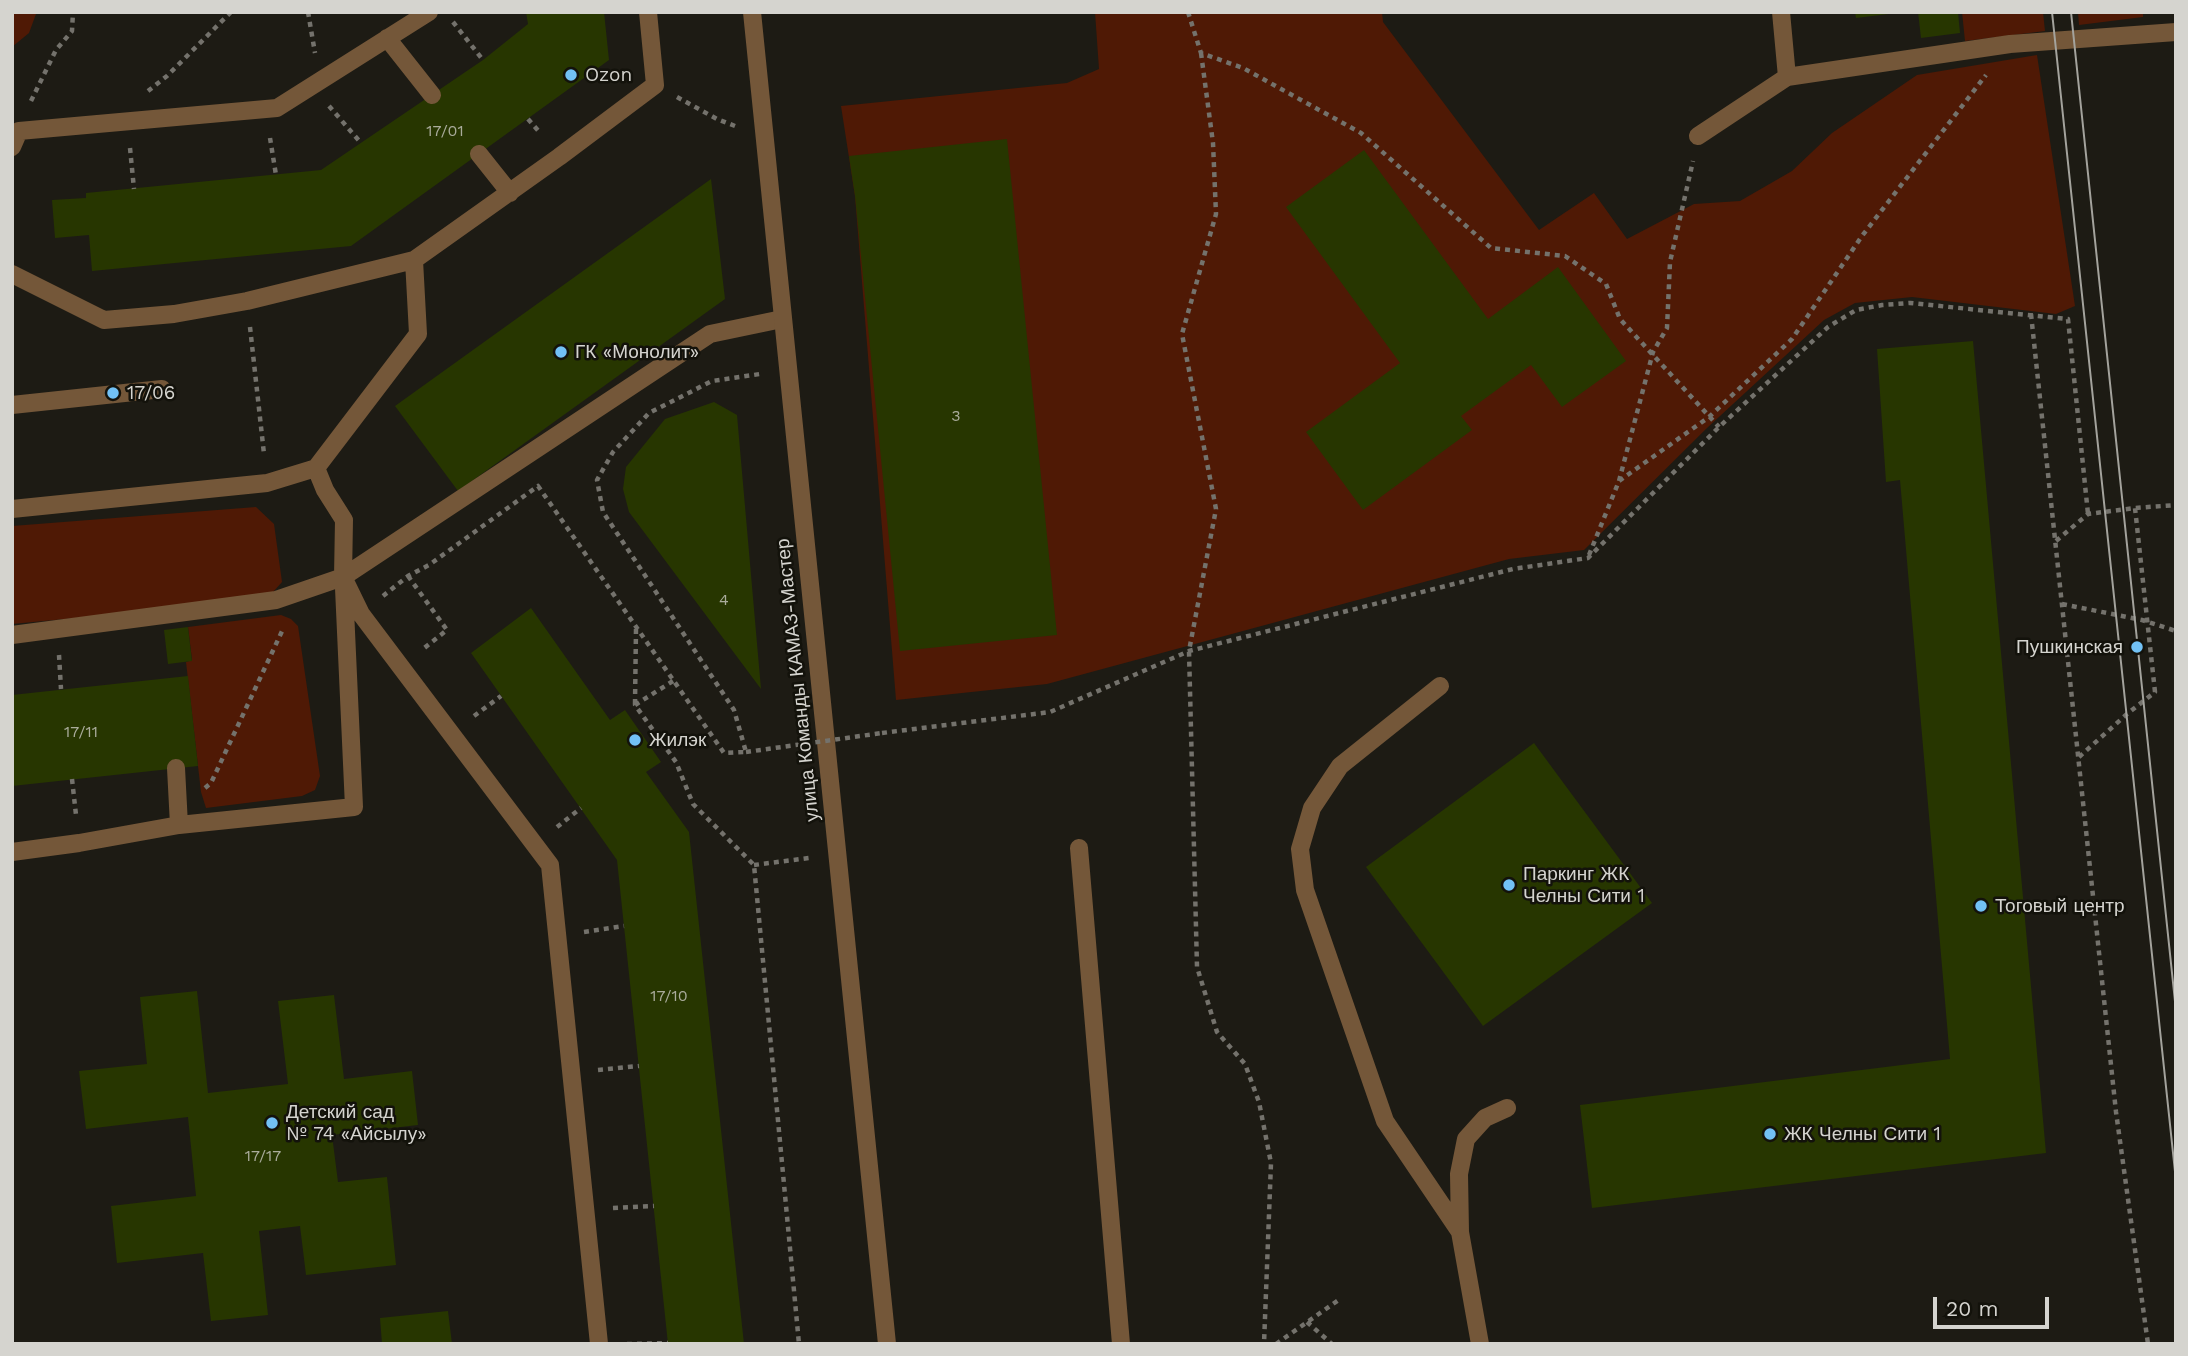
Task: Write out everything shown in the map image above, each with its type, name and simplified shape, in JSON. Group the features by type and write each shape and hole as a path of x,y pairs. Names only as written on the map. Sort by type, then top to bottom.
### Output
{"street":[{"path":"15,139 127,121 277,108 429,12"},
{"path":"12,274 104,320 174,314 247,301 414,260 510,193 655,85 648,12"},
{"name":"улица Команды КАМАЗ-Мастер","path":"752,12 887,1344"},
{"path":"1782,12 1787,78"},
{"path":"1698,136 1787,78 2010,44 2176,33"},
{"path":"387,38 432,95"},
{"path":"479,154 510,193"},
{"path":"12,509 267,483 316,468 418,334 414,260"},
{"path":"12,635 276,600 343,577 710,334 782,319"},
{"path":"12,405 162,389"},
{"path":"12,852 179,825 354,807 343,577 344,520 325,490 316,468"},
{"path":"343,577 360,614 550,865 599,1344"},
{"path":"1440,686 1340,766 1312,808 1300,849 1306,890 1385,1121 1460,1232"},
{"path":"176,768 179,825"},
{"path":"1079,848 1121,1344"},
{"path":"1480,1344 1460,1232 1459,1174 1466,1139 1485,1118 1507,1108"}],"path":[{"path":"15,139 38,84 56,50 72,31 73,12"},
{"path":"134,189 127,121 138,98 167,76 231,12"},
{"path":"446,12 482,60"},
{"path":"1188,12 1201,53 1213,143 1216,214 1182,334 1216,509 1189,651 1197,967 1217,1032 1245,1064 1259,1102 1271,1163 1264,1344"},
{"path":"1619,481 1709,417 1793,339 1861,236 2010,44"},
{"path":"1201,53 1242,68 1361,132 1491,248 1565,256 1606,284 1620,319 1719,427"},
{"path":"655,85 717,119 764,136"},
{"path":"312,86 360,143"},
{"path":"265,109 276,175"},
{"path":"1588,558 1619,481 1653,352 1667,328 1670,262 1698,136"},
{"path":"247,301 267,483"},
{"path":"360,614 408,576 429,565 538,486 723,753 1050,712 1189,651 1513,569 1588,558 1719,427 1828,327 1856,310 1910,303 2068,319 2088,514"},
{"path":"2032,314 2116,1112 2148,1344"},
{"path":"746,752 734,710 603,512 597,480 613,452 649,413 712,380 787,370"},
{"path":"2056,541 2088,514 2176,505"},
{"path":"2079,757 2126,713 2155,692 2135,508"},
{"path":"401,667 447,629 408,576"},
{"path":"2062,604 2147,621 2176,631"},
{"path":"179,825 201,792 211,783 286,624"},
{"path":"636,629 635,705 676,762 693,804 754,865 799,1344"},
{"path":"635,705 673,681"},
{"path":"72,779 79,843"},
{"path":"754,865 837,854"},
{"path":"557,935 624,926"},
{"path":"571,1072 639,1066"},
{"path":"585,1209 654,1206"},
{"path":"1276,1344 1340,1299"},
{"path":"1307,1322 1332,1344"},
{"path":"614,1344 668,1343"}],"shaded area":[{"path":"12,12 36,14 29,33 12,47"},
{"path":"1095,12 1382,12 1383,22 1539,230 1594,193 1627,239 1694,204 1740,201 1792,171 1832,133 1917,75 2037,55 2075,306 2056,314 1912,297 1855,303 1824,320 1707,428 1584,550 1509,559 1047,684 896,700 855,196 841,106 1067,83 1099,69"},
{"path":"1962,12 2043,12 2045,31 1965,41"},
{"path":"2078,12 2143,12 2143,17 2079,25"},
{"path":"256,507 274,524 282,582 266,600 12,624 12,526"},
{"path":"281,615 298,626 320,776 315,790 302,796 206,808 201,792 186,662 192,660 188,627"}],"building":[{"path":"526,12 604,12 609,60 351,246 92,271 89,235 55,238 52,200 86,198 86,193 321,170 483,60 528,24"},
{"path":"1855,12 1889,12 1889,14 1856,18"},
{"path":"1918,12 1958,12 1960,33 1921,38"},
{"path":"1007,139 1057,635 900,651 849,156"},
{"path":"1364,150 1488,319 1558,267 1626,361 1562,407 1531,365 1461,416 1472,430 1363,510 1306,432 1400,363 1286,207"},
{"name":"ГК «Монолит»","path":"711,179 725,299 458,491 395,406"},
{"path":"1973,341 2046,1153 1592,1208 1580,1105 1950,1059 1900,480 1886,482 1877,349"},
{"path":"714,402 737,415 761,689 629,512 623,489 626,467 665,419"},
{"path":"531,608 610,720 625,710 661,762 646,772 689,832 744,1344 668,1344 617,860 471,653"},
{"path":"188,627 192,661 168,664 164,630"},
{"path":"188,676 198,766 12,786 12,695"},
{"name":"Паркинг ЖК Челны Сити 1","path":"1534,743 1652,903 1483,1026 1366,867"},
{"path":"197,991 208,1093 288,1084 278,1001 334,995 344,1079 412,1071 418,1125 332,1135 338,1182 387,1177 396,1265 306,1275 300,1226 259,1231 268,1315 211,1321 203,1253 117,1263 111,1206 196,1196 188,1117 86,1129 79,1071 147,1064 140,997"},
{"path":"448,1311 452,1344 382,1344 380,1318"}],"tram line":[{"path":"2052,12 2176,1181"},
{"path":"2071,12 2176,1011"}],"place":[{"name":"Ozon","path":"571,75"},
{"name":"ГК «Монолит»","path":"561,352"},
{"name":"17/06","path":"113,393"},
{"name":"Пушкинская","path":"2137,647"},
{"name":"Жилэк","path":"635,740"},
{"name":"Паркинг ЖК Челны Сити 1","path":"1509,885"},
{"name":"Тоговый центр","path":"1981,906"},
{"name":"Детский сад № 74 «Айсылу»","path":"272,1123"},
{"name":"ЖК Челны Сити 1","path":"1770,1134"}]}
